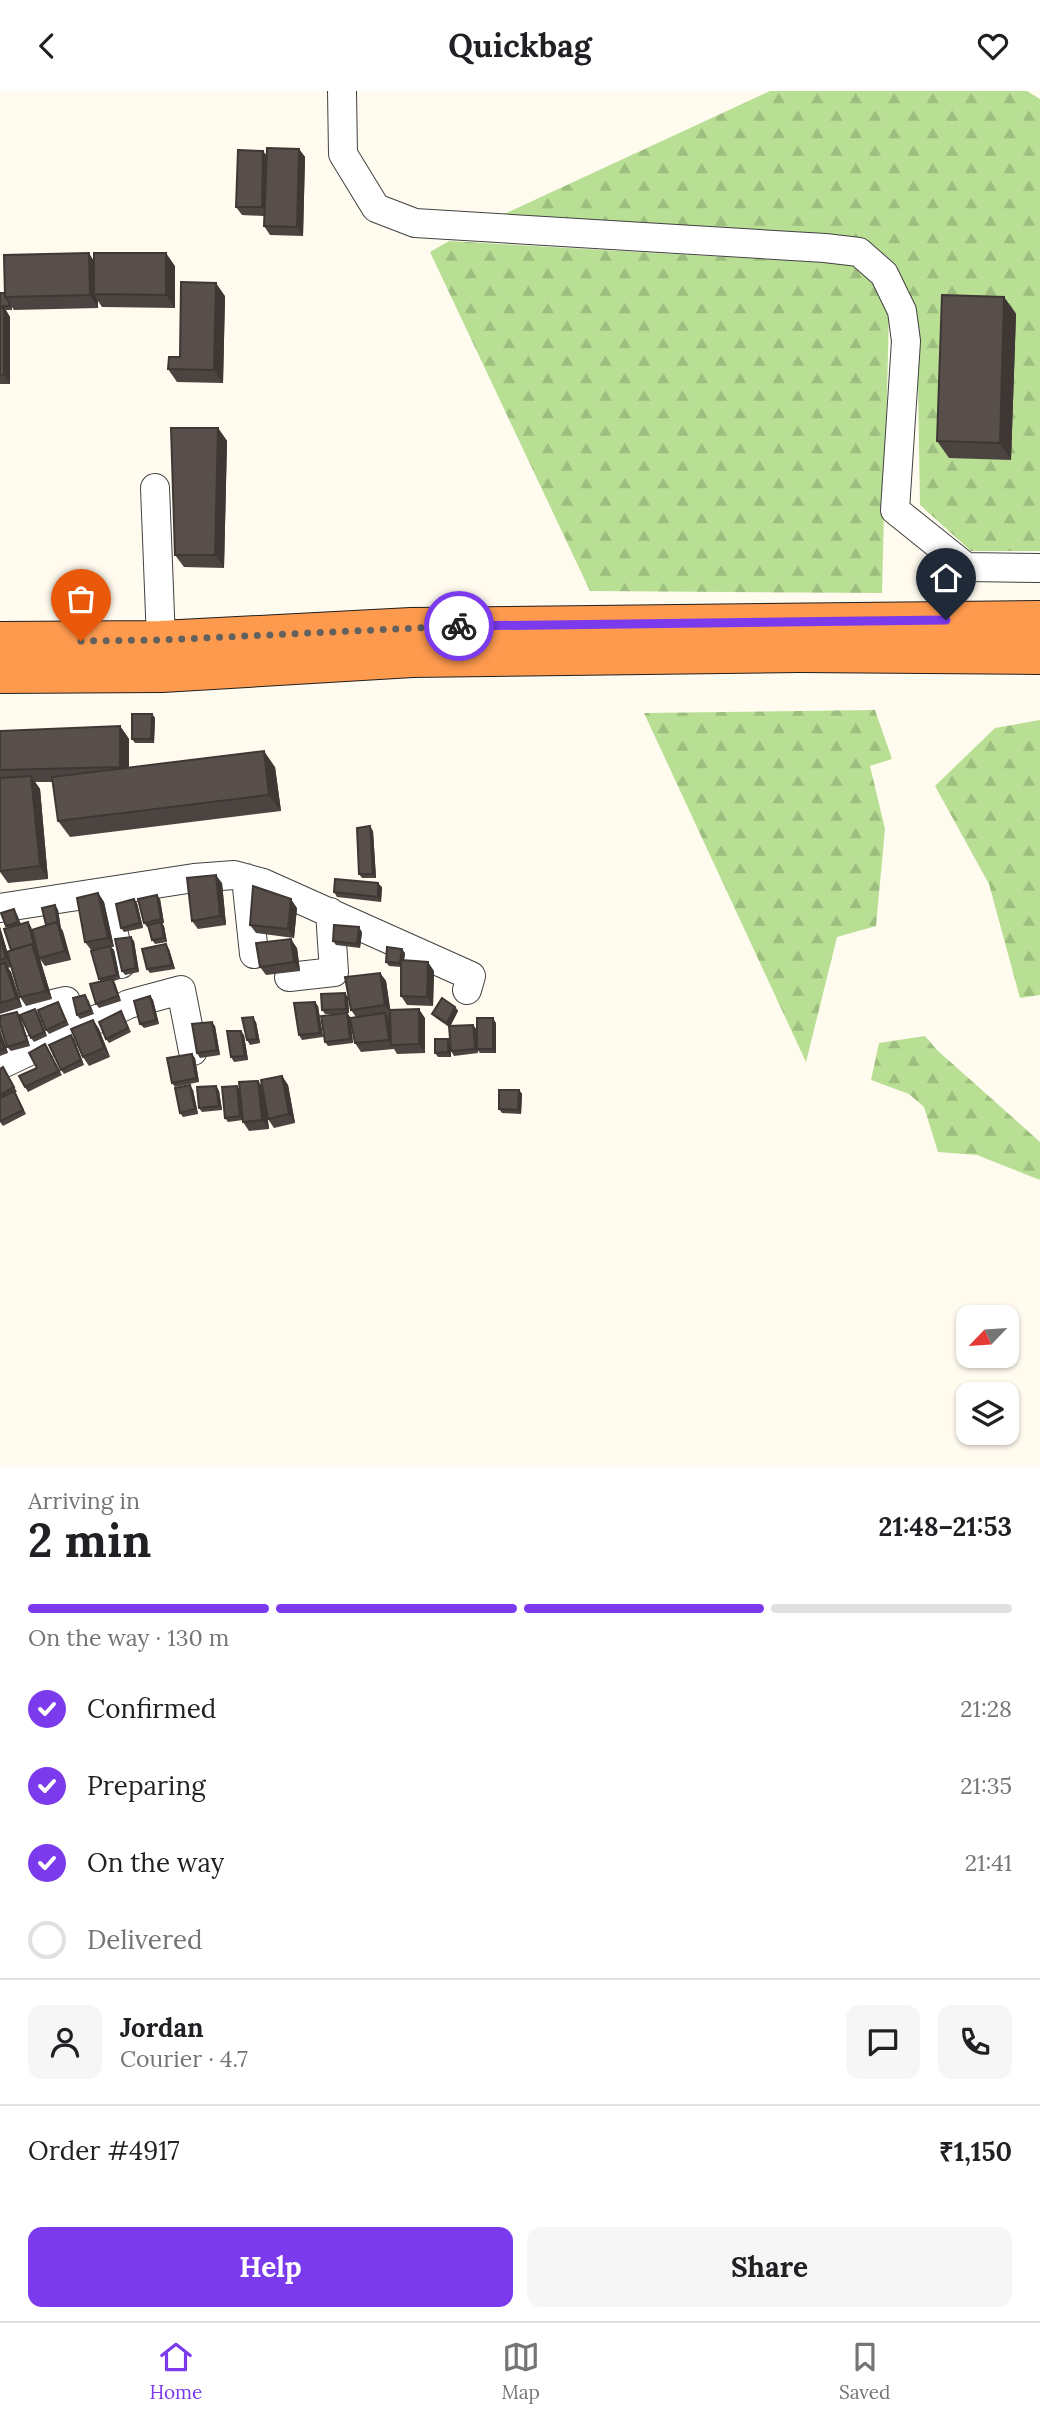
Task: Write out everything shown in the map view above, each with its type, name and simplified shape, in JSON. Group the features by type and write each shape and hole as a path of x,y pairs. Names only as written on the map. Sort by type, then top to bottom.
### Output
{"highway":[{"path":"0,641 161,640 411,627 1040,620"},
{"path":"0,674 162,673 426,658 800,653 1040,655"}],"street":[{"path":"342,91 343,154 376,208 415,223 859,252 884,274 904,321 906,341 895,510 965,567 1040,568"},
{"path":"155,488 161,640"},
{"path":"0,908 194,878 234,875 263,883 471,976 467,990"},
{"path":"246,878 254,954"},
{"path":"104,891 121,964"},
{"path":"289,977 334,972 330,912"},
{"path":"0,1065 129,1004 181,991 193,1051"},
{"path":"0,1016 66,1001 76,1029"}],"green space":[{"path":"770,91 1027,91 1040,99 1040,551 971,551 920,505 917,323 894,269 502,215"},
{"path":"449,241 849,264 869,276 889,312 882,593 590,591 430,252"},
{"path":"875,710 892,759 870,766 885,829 876,926 837,937 806,1062 644,713"},
{"path":"1040,720 1040,995 1020,998 989,884 935,786 995,728"},
{"path":"925,1036 937,1050 1040,1142 1040,1180 977,1155 938,1152 924,1107 909,1094 871,1080 879,1043"}],"building":[{"path":"267,148 299,149 297,227 264,226"},
{"path":"238,150 263,151 262,207 236,207"},
{"path":"89,253 90,295 5,297 4,255"},
{"path":"94,253 166,253 166,295 94,294"},
{"path":"181,282 216,283 214,370 168,369 169,357 180,357"},
{"path":"0,293 5,293 9,306 0,306"},
{"path":"942,295 1004,297 1000,443 937,441"},
{"path":"0,308 4,308 4,375 0,375"},
{"path":"171,428 218,428 215,555 175,555"},
{"path":"132,714 152,714 151,739 132,739"},
{"path":"120,726 120,767 0,770 0,731"},
{"path":"264,751 269,795 58,821 52,777"},
{"path":"31,776 40,866 0,871 0,778"},
{"path":"370,826 373,874 359,874 357,828"},
{"path":"216,875 220,916 192,921 187,878"},
{"path":"335,879 378,883 378,897 334,892"},
{"path":"253,886 291,899 288,929 250,925"},
{"path":"98,893 108,938 85,942 77,898"},
{"path":"157,895 161,919 144,923 138,899"},
{"path":"134,899 140,923 121,928 116,904"},
{"path":"55,905 58,924 46,925 42,908"},
{"path":"14,909 18,922 6,926 1,913"},
{"path":"28,922 34,945 11,950 4,929"},
{"path":"57,922 65,951 39,958 32,930"},
{"path":"161,922 164,938 152,940 148,925"},
{"path":"334,925 359,927 357,944 333,941"},
{"path":"131,937 136,968 122,971 115,939"},
{"path":"0,939 6,958 0,960"},
{"path":"291,939 294,962 260,967 256,943"},
{"path":"32,944 46,991 20,997 7,952"},
{"path":"166,944 172,965 147,969 142,949"},
{"path":"110,946 117,975 99,979 91,951"},
{"path":"387,947 402,949 400,963 386,962"},
{"path":"401,960 428,962 427,997 401,996"},
{"path":"5,963 16,998 0,1003 0,964"},
{"path":"380,973 385,1005 351,1010 345,977"},
{"path":"112,979 118,996 96,1004 90,984"},
{"path":"345,993 346,1009 322,1010 321,994"},
{"path":"85,995 91,1010 77,1015 73,998"},
{"path":"150,996 156,1020 140,1024 134,1001"},
{"path":"442,998 455,1007 447,1023 432,1014"},
{"path":"58,1002 66,1021 46,1030 38,1010"},
{"path":"315,1002 320,1033 299,1035 294,1003"},
{"path":"35,1009 44,1032 31,1038 20,1015"},
{"path":"419,1009 419,1044 391,1045 390,1010"},
{"path":"121,1011 128,1028 106,1039 99,1022"},
{"path":"17,1012 27,1041 7,1047 0,1016"},
{"path":"347,1013 350,1039 325,1042 321,1016"},
{"path":"385,1013 389,1040 355,1043 350,1018"},
{"path":"253,1017 257,1039 247,1040 242,1018"},
{"path":"477,1018 493,1018 493,1049 477,1049"},
{"path":"93,1020 104,1048 83,1057 71,1029"},
{"path":"212,1022 217,1050 197,1053 192,1024"},
{"path":"473,1025 475,1049 451,1051 449,1026"},
{"path":"227,1031 241,1031 245,1056 231,1057"},
{"path":"71,1035 81,1060 61,1070 49,1045"},
{"path":"435,1039 448,1039 448,1052 435,1053"},
{"path":"45,1044 59,1071 25,1087 19,1076 37,1068 29,1053"},
{"path":"192,1054 196,1078 172,1083 167,1058"},
{"path":"3,1067 14,1087 0,1095 0,1069"},
{"path":"282,1076 289,1114 268,1119 261,1080"},
{"path":"258,1081 262,1120 243,1122 239,1082"},
{"path":"190,1085 195,1109 180,1113 175,1088"},
{"path":"216,1086 219,1106 199,1108 197,1087"},
{"path":"237,1086 240,1116 225,1118 222,1087"},
{"path":"499,1090 519,1090 518,1110 499,1109"},
{"path":"14,1091 23,1110 0,1121 0,1098"}],"way so far":[{"path":"81,641 161,640 459,626"}],"route":[{"path":"459,626 946,620"}]}
